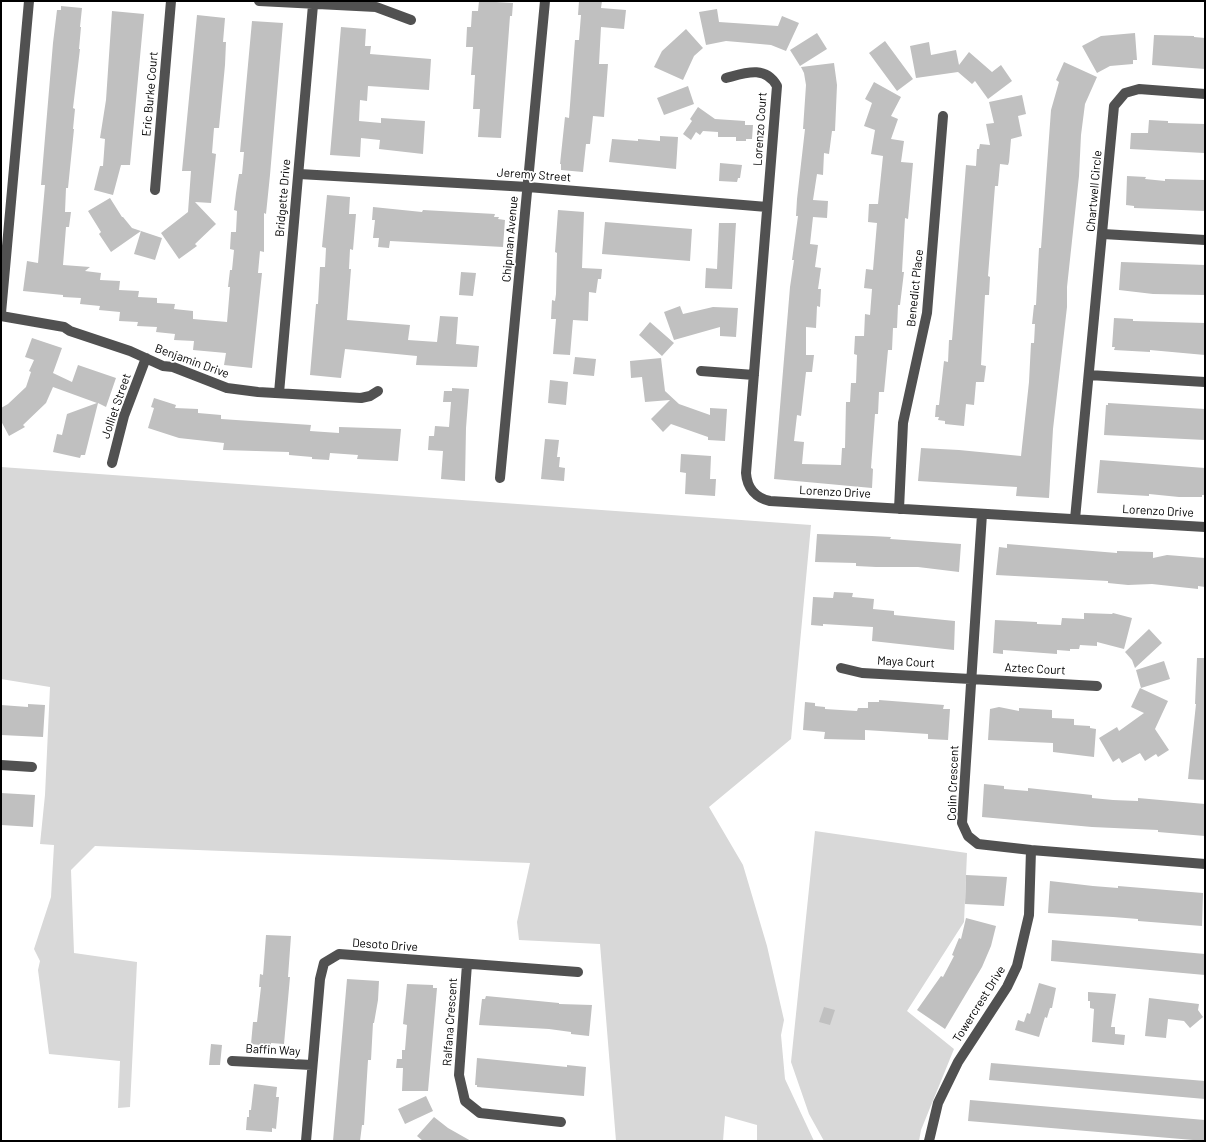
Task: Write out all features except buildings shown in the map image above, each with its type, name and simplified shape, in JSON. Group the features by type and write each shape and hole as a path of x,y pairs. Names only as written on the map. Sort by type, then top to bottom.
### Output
{"street":[{"path":"1,314 29,1"},
{"name":"Eric Burke Court","path":"155,190 171,1"},
{"path":"259,1 313,5 376,7 411,20"},
{"name":"Chipman Avenue","path":"500,478 545,1"},
{"name":"Bridgette Drive","path":"279,393 313,5"},
{"name":"Lorenzo Court","path":"726,78 744,73 766,73 773,79 776,86 767,207"},
{"name":"Chartwell Circle","path":"1076,519 1096,284 1103,234 1114,106 1125,94 1140,89 1205,94"},
{"name":"Benedict Place","path":"898,509 903,423 927,313 943,116"},
{"name":"Jeremy Street","path":"299,174 528,187 767,207"},
{"name":"Lorenzo Drive","path":"767,207 746,474 749,485 756,495 770,501 1205,527"},
{"path":"1103,234 1205,240"},
{"name":"Benjamin Drive","path":"1,314 64,327 70,331 227,388 361,398 370,396 378,390"},
{"name":"Jolliet Street","path":"112,463 124,416 146,358"},
{"path":"701,371 754,375"},
{"path":"1089,375 1205,382"},
{"name":"Colin Crescent","path":"982,514 962,823 968,836 978,844 1032,850 1205,864"},
{"name":"Maya Court","path":"841,668 862,673 971,678"},
{"name":"Aztec Court","path":"971,678 1097,686"},
{"path":"1,765 32,767"},
{"name":"Towercrest Drive","path":"929,1141 938,1102 954,1069 1007,987 1017,966 1029,915 1032,850"},
{"name":"Desoto Drive","path":"306,1141 320,979 324,963 339,954 578,972"},
{"name":"Ralfana Crescent","path":"467,964 459,1075 465,1102 480,1113 561,1122"},
{"name":"Baffin Way","path":"232,1061 312,1065"}],"shaded area":[{"path":"1,467 811,525 791,739 709,807 743,865 767,946 784,1020 781,1035 785,1079 814,1141 757,1141 757,1125 725,1116 723,1141 616,1141 600,944 519,940 517,922 530,863 95,846 71,870 74,953 137,962 130,1107 118,1108 120,1061 49,1054 38,970 40,961 34,949 51,897 54,845 40,844 45,795 50,687 1,679"},
{"path":"815,831 967,853 964,922 907,1011 954,1049 921,1130 919,1141 824,1141 809,1114 791,1062"}]}
